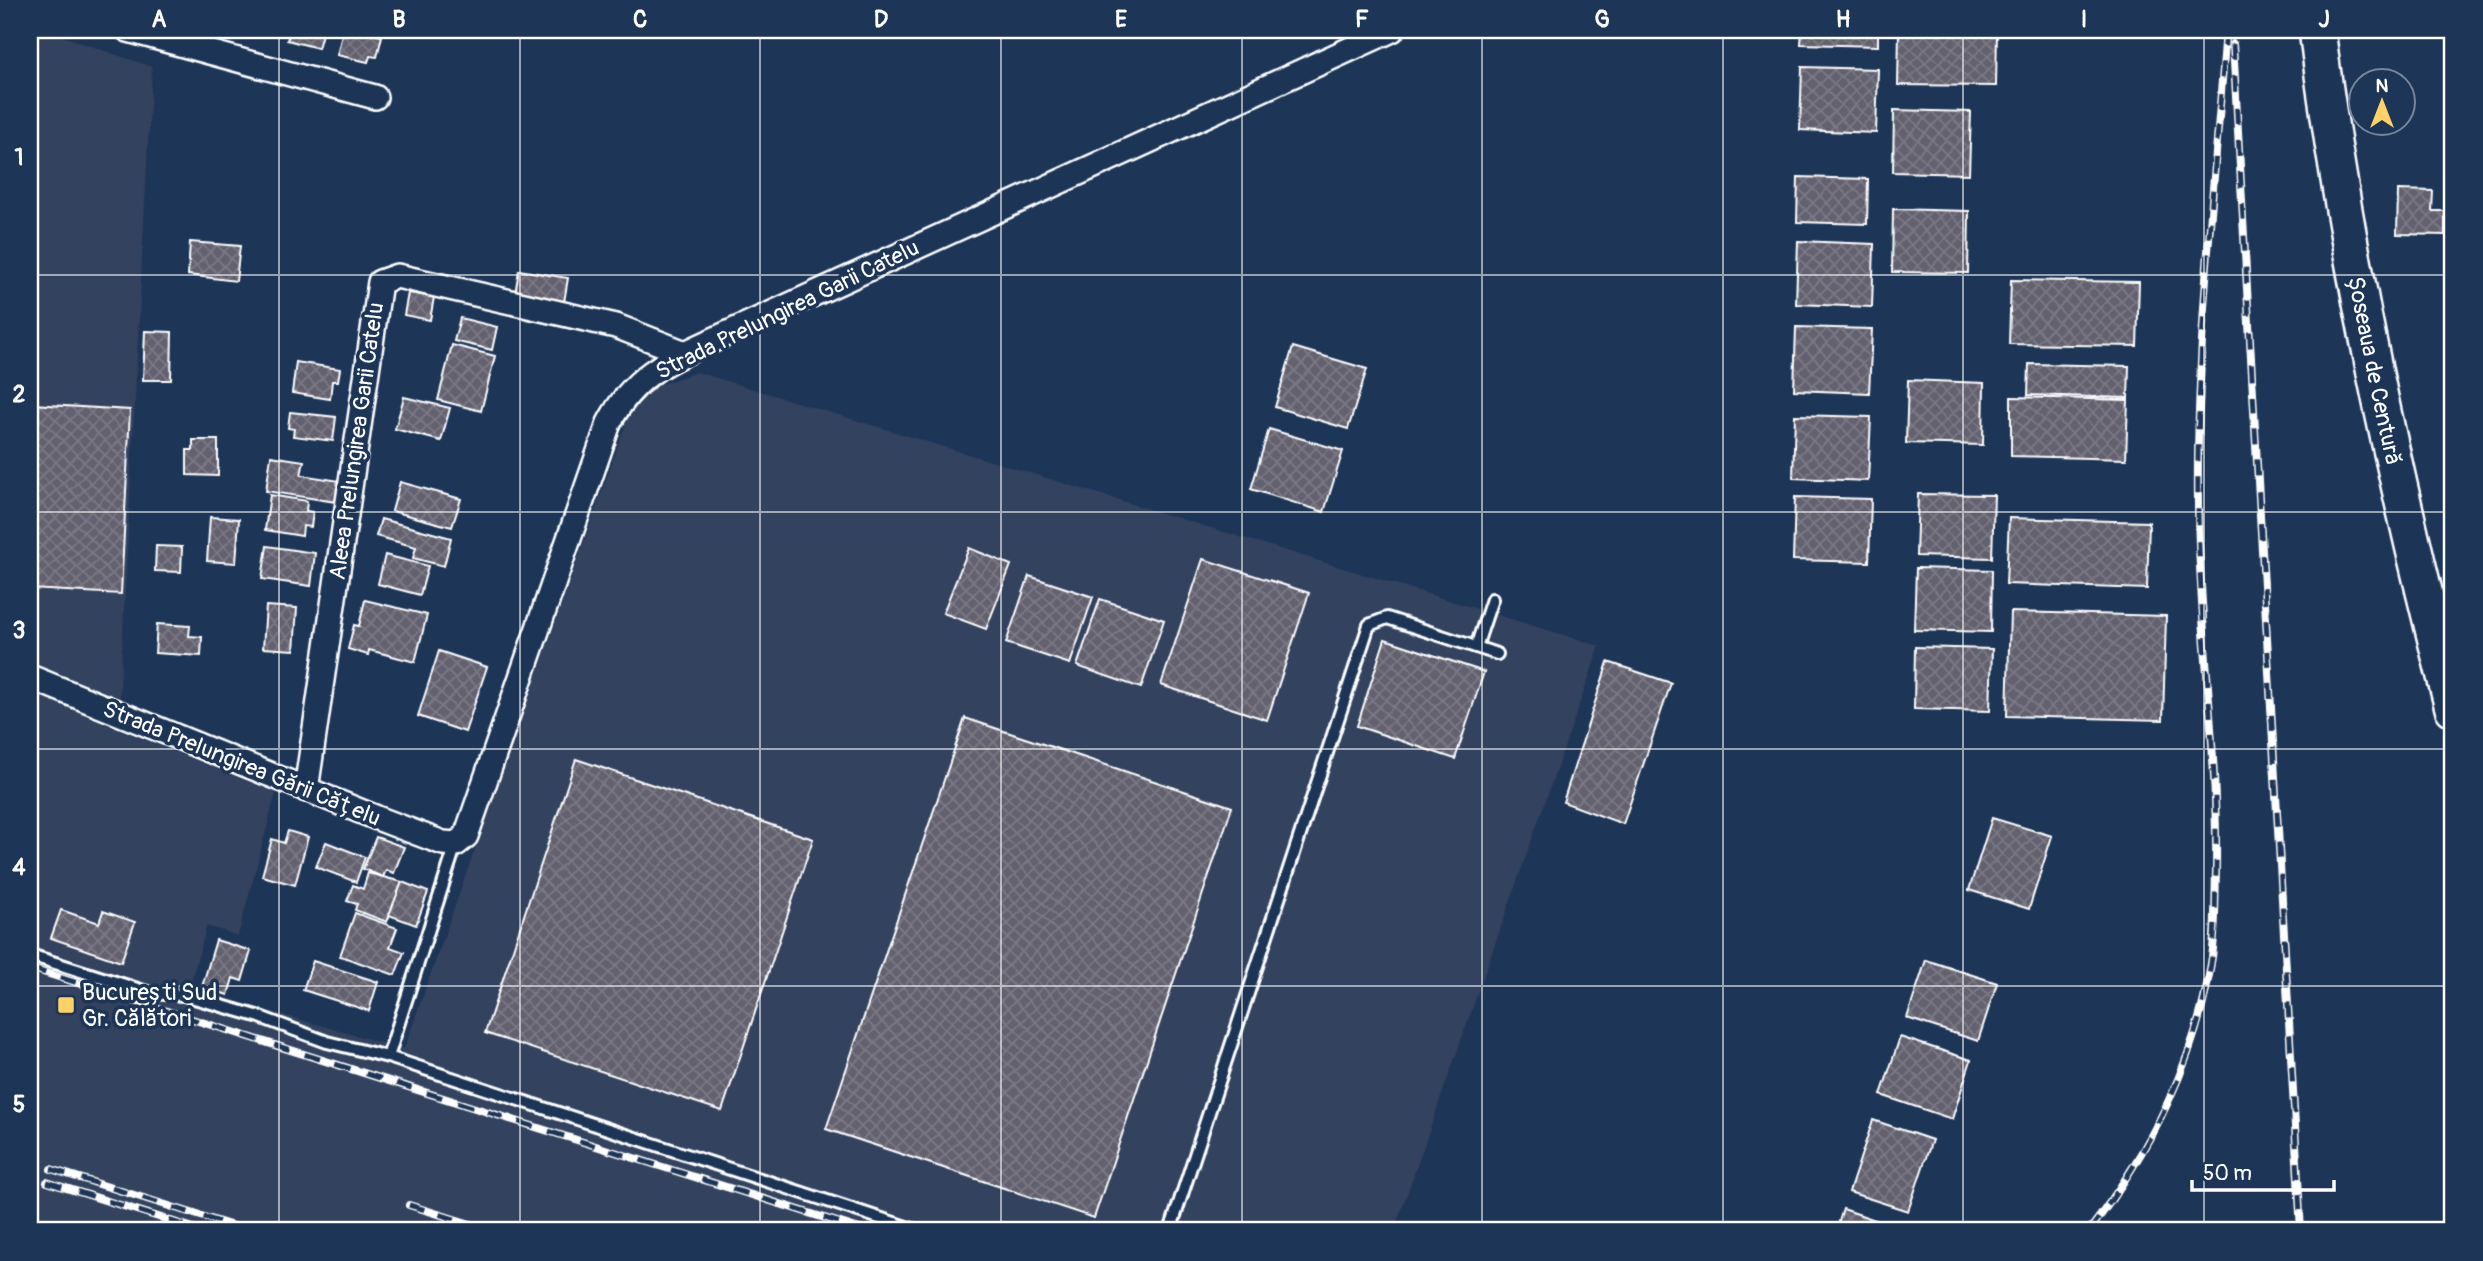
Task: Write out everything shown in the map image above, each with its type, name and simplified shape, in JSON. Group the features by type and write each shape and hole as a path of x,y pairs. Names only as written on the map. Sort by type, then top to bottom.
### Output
{"main road":[{"name":"Șoseaua de Centură","path":"2317,30 2362,309 2417,565 2453,709"}],"street":[{"path":"128,30 375,97"},
{"name":"Strada Prelungirea Garii Catelu","path":"456,844 466,836 609,423 623,397 638,381 685,353 1392,30"},
{"name":"Aleea Prelungirea Garii Catelu","path":"306,790 380,282 387,277 397,276 462,290 616,327 685,353"},
{"name":"Strada Prelungirea Gării Cățelu","path":"30,677 306,790 443,843 456,844"}],"lane":[{"path":"1476,647 1492,599"},
{"path":"1170,1231 1369,625 1387,618 1497,654"},
{"path":"388,1056 456,844"},
{"path":"30,955 150,993 184,995 260,1017 327,1042 388,1056 919,1231"}],"shaded area":[{"path":"36,30 45,30 152,67 118,729 276,793 238,936 207,926 189,988 404,1049 637,392 697,372 1600,646 1394,1231 30,1231 30,48"}],"building":[{"path":"281,30 323,30 318,48 287,40 289,34"},
{"path":"343,30 382,36 377,57 370,56 368,62 337,55"},
{"path":"1802,30 1878,30 1878,46 1801,44"},
{"path":"1899,30 1997,30 1996,86 1898,85"},
{"path":"1802,67 1878,69 1876,133 1800,130"},
{"path":"1894,110 1971,112 1969,174 1893,172"},
{"path":"1798,177 1868,179 1867,224 1797,222"},
{"path":"2398,190 2433,191 2432,211 2445,211 2445,235 2397,234"},
{"path":"1893,209 1969,211 1968,273 1892,272"},
{"path":"1798,241 1874,244 1872,307 1796,304"},
{"path":"190,242 240,246 236,281 188,275"},
{"path":"519,270 568,278 564,302 515,294"},
{"path":"2011,280 2139,282 2137,346 2009,344"},
{"path":"408,293 434,297 430,320 404,315"},
{"path":"460,318 497,327 492,350 454,341"},
{"path":"1796,327 1872,329 1869,393 1794,390"},
{"path":"145,331 172,332 171,380 143,380"},
{"path":"452,345 495,356 481,411 438,400"},
{"path":"1293,347 1367,369 1348,429 1275,407"},
{"path":"30,361 34,361 32,404 130,410 121,594 30,589"},
{"path":"296,362 340,369 338,381 332,381 330,399 292,393"},
{"path":"2029,364 2129,366 2128,398 2028,395"},
{"path":"1908,380 1984,383 1983,445 1906,443"},
{"path":"404,397 450,408 441,441 395,429"},
{"path":"2011,397 2128,400 2126,459 2011,456"},
{"path":"290,412 336,417 333,441 293,436 294,429 288,428"},
{"path":"1795,415 1871,417 1868,481 1793,478"},
{"path":"1269,429 1343,451 1324,512 1251,489"},
{"path":"193,440 218,440 218,476 187,475 187,450 193,450"},
{"path":"271,456 304,461 301,475 340,481 336,502 266,491"},
{"path":"400,482 461,499 452,527 392,511"},
{"path":"1918,494 1994,495 1992,558 1916,556"},
{"path":"270,495 307,501 306,511 313,512 311,527 303,526 302,536 265,530"},
{"path":"1795,497 1871,499 1869,562 1793,560"},
{"path":"210,517 239,519 236,563 207,561"},
{"path":"2009,518 2149,522 2147,589 2006,584"},
{"path":"381,519 451,538 444,566 413,558 416,547 376,536"},
{"path":"156,546 182,547 181,572 155,571"},
{"path":"267,546 315,553 311,586 262,579"},
{"path":"969,548 1011,565 986,629 943,613"},
{"path":"385,555 428,566 420,595 378,584"},
{"path":"1203,559 1309,593 1267,720 1161,685"},
{"path":"1916,568 1992,570 1991,632 1914,630"},
{"path":"1029,576 1093,597 1070,664 1006,643"},
{"path":"1100,599 1164,620 1141,688 1077,666"},
{"path":"365,600 427,615 415,662 369,650 368,655 348,649 354,625 359,626"},
{"path":"266,606 297,608 294,650 263,648"},
{"path":"2010,612 2166,616 2163,720 2007,716"},
{"path":"157,624 190,626 189,636 202,637 201,656 155,653"},
{"path":"1385,639 1484,672 1455,759 1357,726"},
{"path":"1915,647 1992,649 1990,711 1914,709"},
{"path":"439,651 487,667 465,732 418,716"},
{"path":"1608,662 1671,683 1623,824 1563,802"},
{"path":"965,718 1232,807 1094,1218 826,1129"},
{"path":"576,759 813,839 722,1111 485,1033"},
{"path":"1992,818 2052,836 2029,909 1969,890"},
{"path":"288,831 308,837 295,885 262,876 272,839 284,843"},
{"path":"376,837 404,847 394,873 386,870 383,877 363,869"},
{"path":"326,842 365,857 356,882 316,867"},
{"path":"368,873 402,882 387,922 355,910 357,904 347,901 353,885 363,889"},
{"path":"402,882 428,892 416,925 389,915"},
{"path":"61,910 99,923 103,911 135,922 121,962 51,938"},
{"path":"355,913 397,928 390,947 404,952 395,975 340,956"},
{"path":"216,940 251,951 242,981 233,978 228,995 202,987"},
{"path":"1926,960 1997,983 1978,1041 1907,1018"},
{"path":"313,961 378,982 369,1011 303,990"},
{"path":"1900,1037 1971,1060 1952,1119 1881,1095"},
{"path":"1873,1120 1932,1140 1908,1211 1849,1192"},
{"path":"1843,1209 1902,1229 1902,1231 1836,1231"}],"railway":[{"path":"2089,1231 2132,1168 2168,1102 2195,1032 2212,957 2216,825 2199,552 2198,446 2207,268 2226,30"},
{"path":"2233,44 2301,1231"},
{"path":"30,968 866,1231"},
{"path":"51,1169 249,1231"},
{"path":"47,1182 203,1231"},
{"path":"409,1205 493,1231"}],"place":[{"name":"București Sud Gr. Călători","path":"66,1005"}]}
